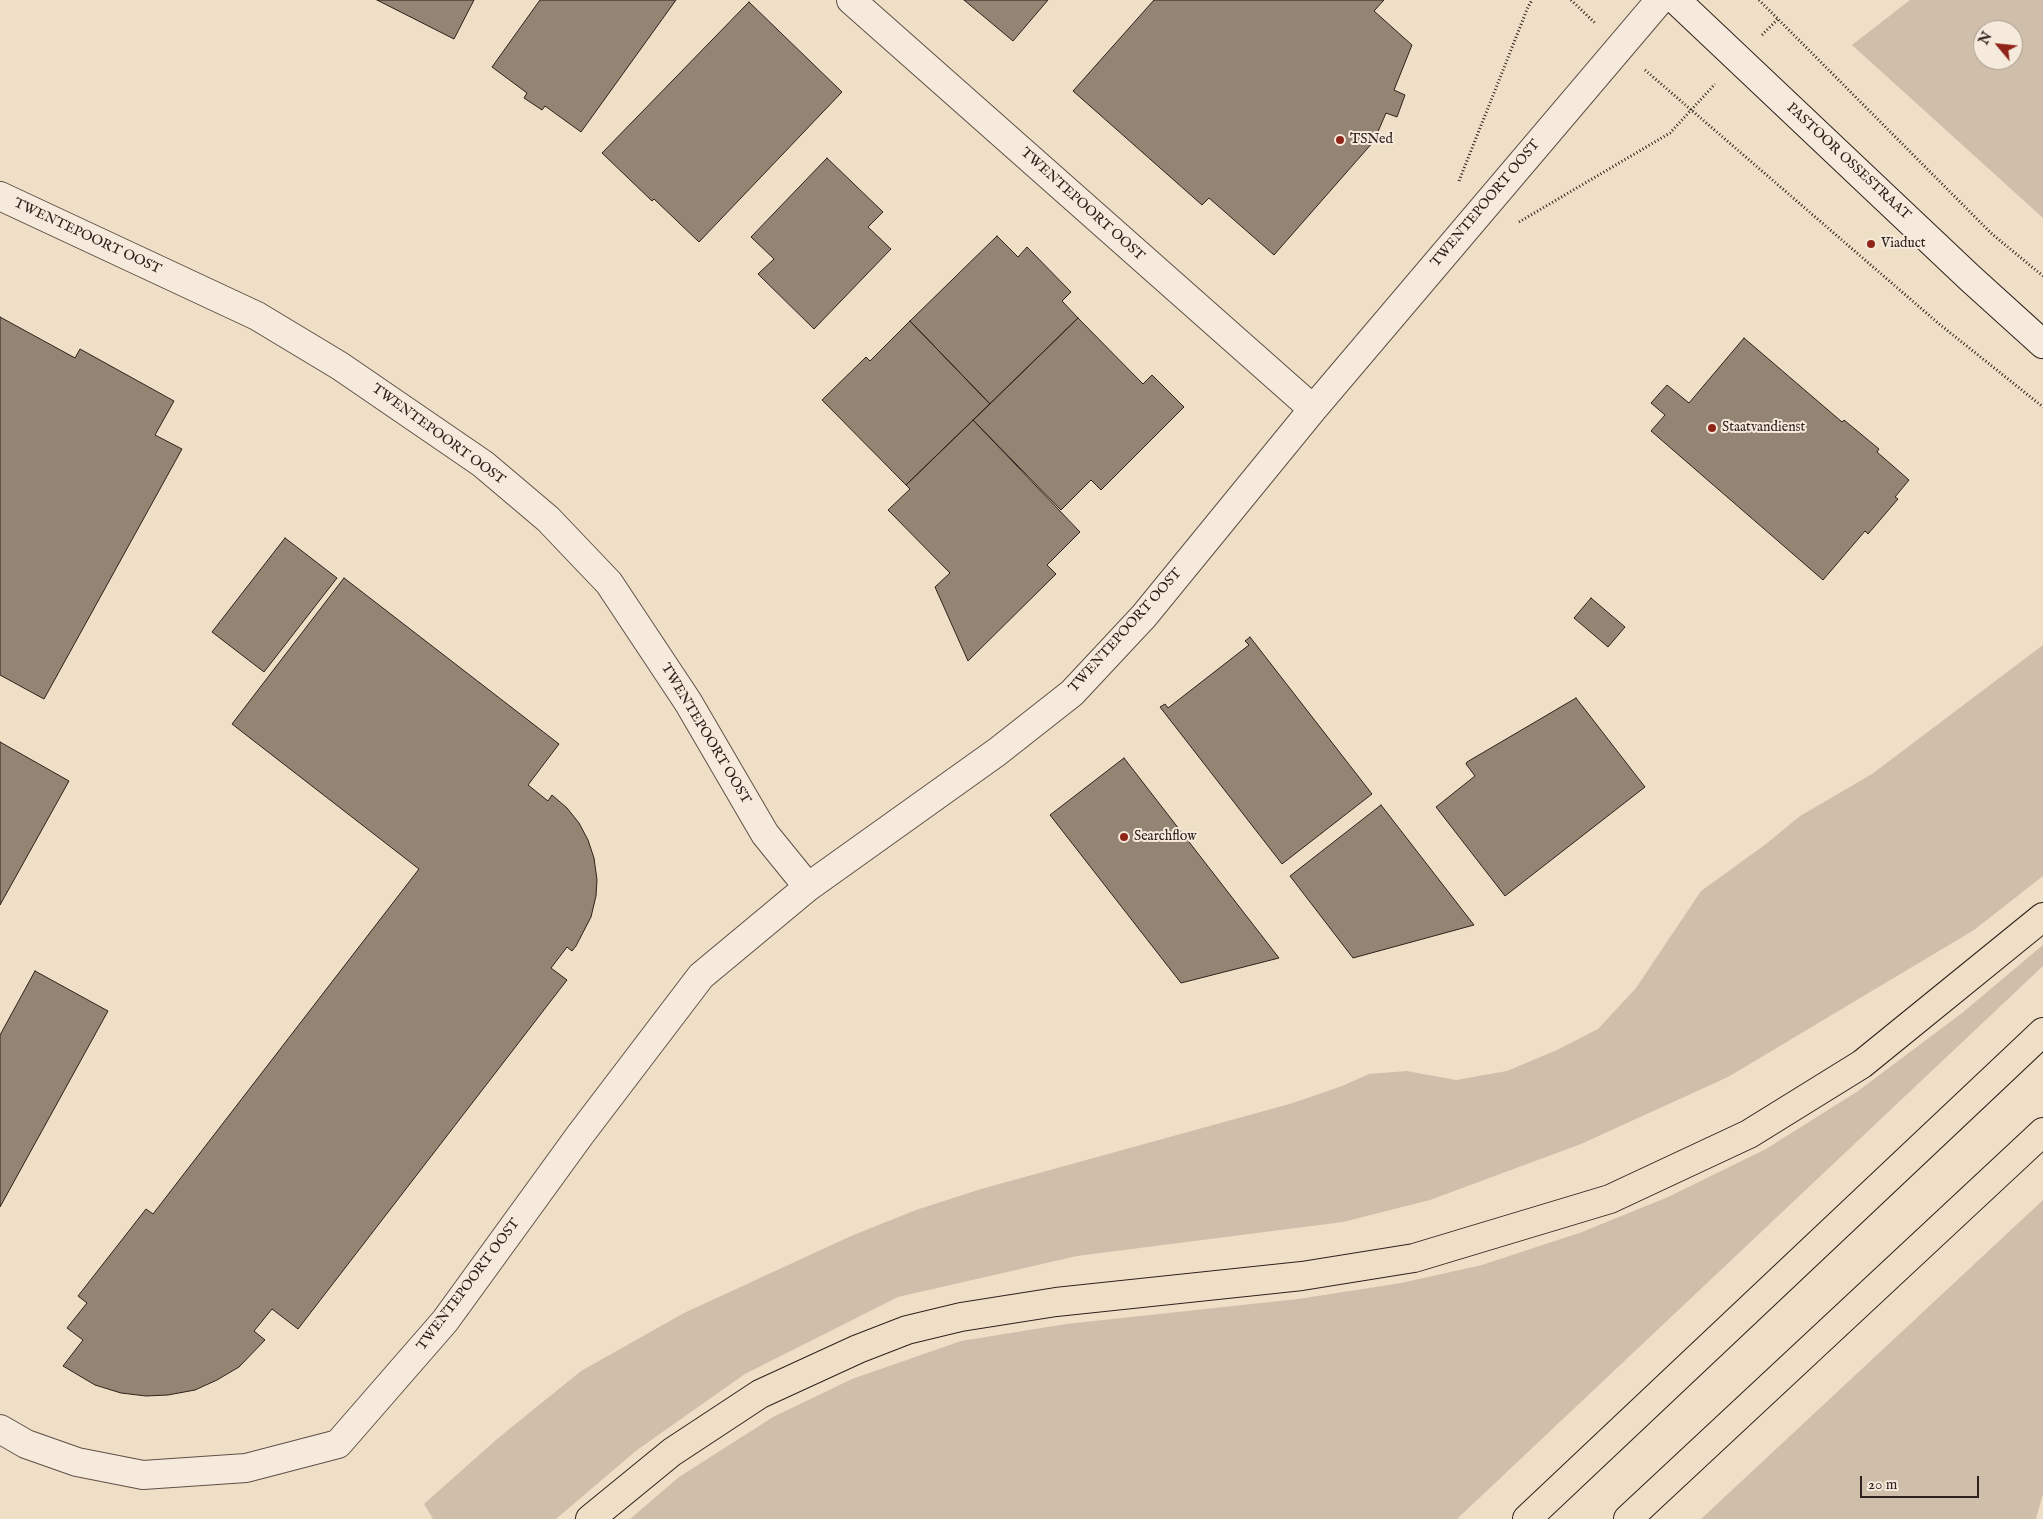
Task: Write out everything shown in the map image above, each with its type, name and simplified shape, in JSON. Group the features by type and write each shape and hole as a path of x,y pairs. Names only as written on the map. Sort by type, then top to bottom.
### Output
{"highway":[{"path":"590,1519 672,1452 760,1394 858,1349 907,1330 961,1316 1056,1302 1302,1276 1414,1258 1610,1199 1750,1134 1862,1064 2043,917"},
{"path":"1527,1519 2043,1032"},
{"path":"1628,1519 2043,1132"}],"street":[{"name":"TWENTEPOORT OOST","path":"851,0 1313,409"},
{"name":"TWENTEPOORT OOST","path":"0,1429 26,1444 77,1462 143,1475 246,1468 338,1444 445,1321 580,1135 701,976 808,887 998,752 1072,693 1144,616 1313,409 1660,0"},
{"name":"PASTOOR OSSESTRAAT","path":"1676,0 1970,278 2043,344"},
{"name":"TWENTEPOORT OOST","path":"0,196 257,316 340,366 483,464 548,518 609,584 688,702 765,834 808,887"}],"path":[{"path":"1458,182 1532,0"},
{"path":"1759,0 1992,234 2043,276"},
{"path":"1513,226 1670,133 1690,111 1938,323 2043,407"}],"shaded area":[{"path":"1910,0 2043,0 2043,218 1852,45"},
{"path":"2043,645 2043,876 1974,930 1728,1077 1581,1144 1430,1200 1343,1222 1077,1256 898,1297 745,1374 637,1450 556,1519 433,1519 424,1504 497,1439 581,1371 684,1313 851,1236 916,1210 981,1189 1293,1103 1342,1086 1369,1074 1407,1071 1456,1080 1507,1071 1557,1050 1598,1029 1636,988 1701,891 1766,844 1800,816 1872,774"},
{"path":"2043,945 2043,966 1457,1519 630,1519 679,1477 773,1417 852,1379 961,1341 1066,1324 1298,1299 1401,1283 1482,1265 1582,1232 1668,1197 1766,1149 1858,1091 1962,1013"},
{"path":"2043,1200 2043,1494 2036,1519 1701,1519"}],"building":[{"path":"377,0 474,0 454,39"},
{"path":"540,0 676,0 581,132 545,106 542,110 524,98 527,93 492,67"},
{"path":"964,0 1048,0 1013,41"},
{"path":"1154,0 1384,0 1374,11 1412,45 1394,90 1405,95 1397,117 1386,113 1374,141 1274,255 1209,198 1202,205 1073,91"},
{"path":"749,2 842,92 699,242 654,199 652,201 602,153"},
{"path":"827,158 883,212 868,227 891,249 814,329 758,274 774,259 751,237"},
{"path":"997,236 1018,257 1027,247 1071,292 1062,301 1078,318 990,404 910,321"},
{"path":"0,317 75,358 80,349 174,401 155,435 182,449 44,699 0,675"},
{"path":"1078,318 1143,384 1152,375 1184,407 1101,490 1091,480 1061,510 973,420"},
{"path":"910,321 990,404 906,485 822,400 866,357 870,361"},
{"path":"1744,338 1842,422 1844,420 1879,449 1877,452 1909,480 1895,497 1898,499 1868,534 1865,531 1823,580 1651,431 1665,415 1651,403 1667,385 1689,403"},
{"path":"973,420 1080,532 1047,565 1056,574 968,661 935,587 950,573 888,510 910,489 906,485"},
{"path":"285,538 337,578 264,672 212,632"},
{"path":"344,578 559,744 528,785 548,801 552,795 567,808 579,823 588,840 594,858 597,880 596,896 591,917 576,946 572,951 567,947 551,968 567,980 298,1329 272,1309 254,1331 265,1340 239,1367 217,1380 195,1390 168,1395 146,1396 121,1393 95,1385 63,1366 83,1340 67,1328 87,1303 78,1296 146,1209 153,1214 419,869 232,724"},
{"path":"1591,598 1625,627 1608,647 1574,618"},
{"path":"1250,637 1372,794 1282,864 1160,707 1165,704 1168,708 1249,645 1245,641"},
{"path":"1576,698 1645,787 1505,896 1436,807 1475,776 1466,764 1467,762"},
{"path":"0,742 69,781 0,905"},
{"path":"1124,758 1279,958 1181,983 1050,815"},
{"path":"1381,805 1474,925 1353,958 1290,876"},
{"path":"35,971 108,1011 0,1207 0,1035"}],"place":[{"name":"TSNed","path":"1340,140"},
{"name":"Viaduct","path":"1871,244"},
{"name":"Staatvandienst","path":"1712,428"},
{"name":"Searchflow","path":"1124,837"}]}
